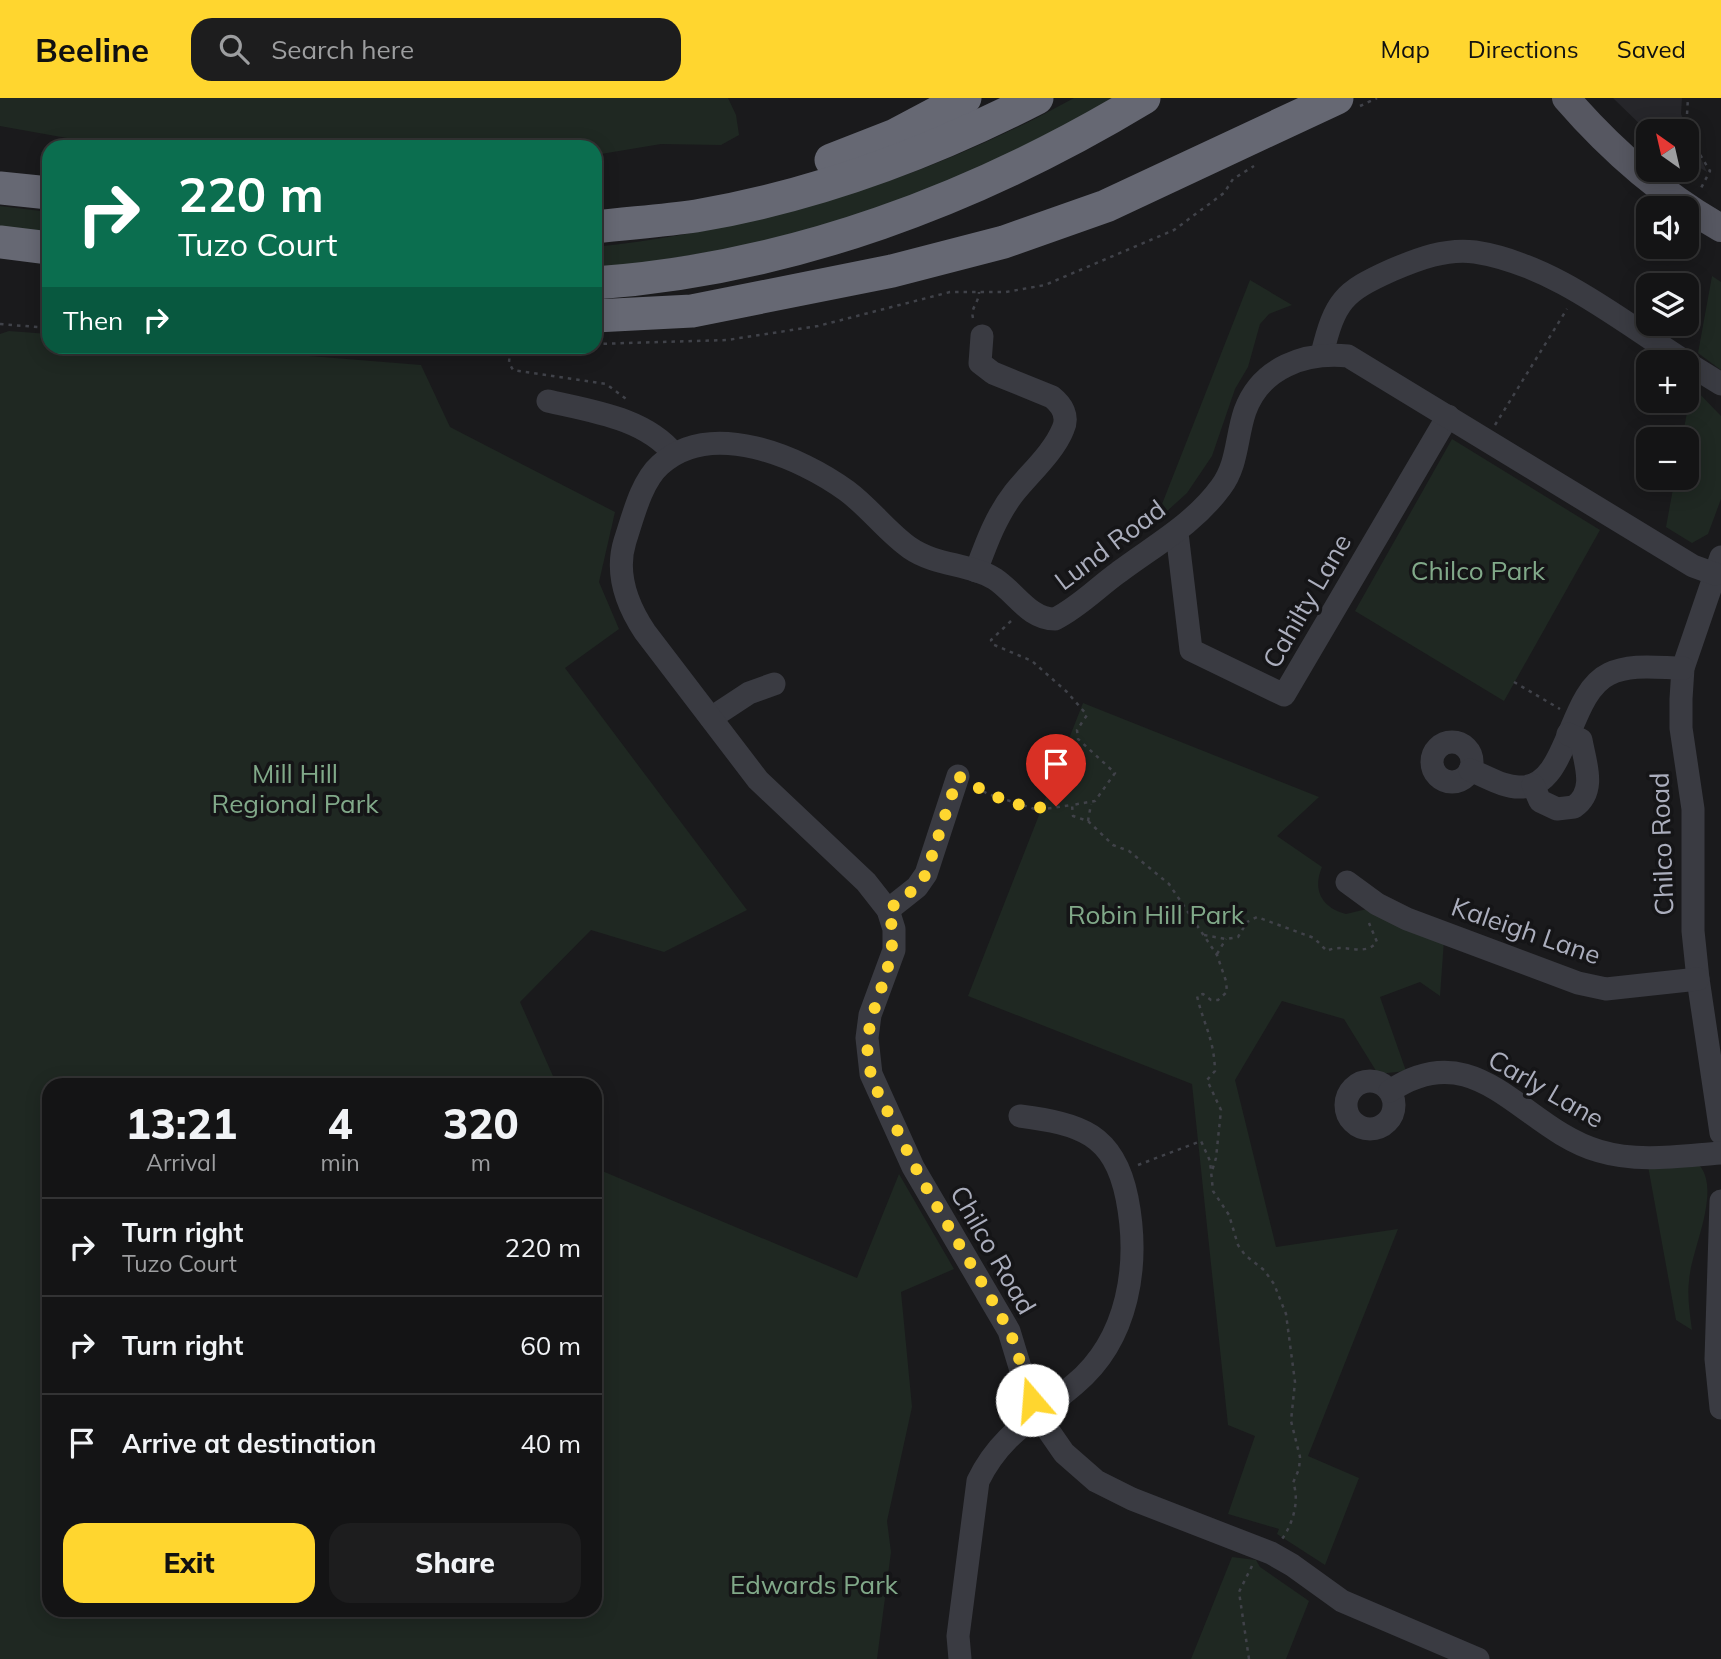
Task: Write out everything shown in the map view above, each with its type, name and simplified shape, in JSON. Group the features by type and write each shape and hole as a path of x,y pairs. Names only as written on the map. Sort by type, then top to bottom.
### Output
{"highway":[{"path":"602,212 704,196 797,171 895,135 965,98"},
{"path":"602,226 696,216 777,198 844,179 913,154 1037,98"},
{"path":"602,282 753,260 892,220 957,195 1030,162 1144,98"},
{"path":"602,316 692,312 892,271 1004,242 1106,206 1328,101"},
{"path":"0,188 42,193"},
{"path":"0,242 42,247"}],"main road":[{"path":"1566,98 1626,161 1673,196"},
{"path":"1699,214 1721,228"}],"street":[{"path":"1322,354 1332,316 1354,287 1424,256 1474,252 1546,274 1666,350"},
{"path":"976,571 1003,508 1055,441 1063,429 1065,417 1060,403 1052,397 993,373 980,363 982,337"},
{"name":"Lund Road","path":"888,910 866,882 773,797 629,606 623,579 622,550 648,481 659,466 674,454 705,443 730,444 787,459 849,492 912,550 931,559 976,571 1004,586 1036,615 1055,619 1177,533 1222,486 1234,461 1245,412 1256,391 1274,372 1297,359 1322,354 1349,356 1693,566 1718,566"},
{"path":"1699,371 1721,384"},
{"path":"548,401 611,416 643,430 667,445 674,454"},
{"name":"Cahilty Lane","path":"1177,533 1191,650 1284,695 1448,416"},
{"name":"Chilco Road","path":"1718,566 1683,668 1681,728 1693,809 1693,931 1721,1133"},
{"path":"1470,770 1510,786 1533,785 1544,779 1554,767 1571,725 1594,684 1607,674 1624,668 1683,668"},
{"path":"711,718 749,693 774,684"},
{"path":"1533,785 1541,801 1556,808 1574,807 1587,794 1589,786 1581,740 1571,725"},
{"path":"888,910 917,887 926,874 958,776"},
{"name":"Kaleigh Lane","path":"1347,881 1377,904 1407,919 1578,984 1606,989 1698,979"},
{"name":"Chilco Road","path":"888,910 894,929 894,950 870,1015 867,1038 871,1074 913,1167 1009,1331 1038,1413 1064,1453 1096,1481 1143,1503 1271,1553 1292,1564 1342,1601 1478,1659"},
{"name":"Carly Lane","path":"1390,1091 1424,1074 1468,1075 1504,1092 1553,1131 1598,1151 1651,1159 1721,1153"},
{"path":"960,1659 959,1623 978,1481 989,1458 1009,1435 1077,1383 1098,1360 1115,1331 1128,1298 1132,1242 1122,1171 1109,1150 1091,1134 1066,1122 1020,1116"},
{"path":"1721,1200 1716,1359 1721,1408"}],"path":[{"path":"1687,119 1688,98"},
{"path":"1696,196 1710,171 1699,152"},
{"path":"979,292 972,314 982,337"},
{"path":"1486,440 1577,293"},
{"path":"0,324 42,327"},
{"path":"510,354 510,367 520,373 594,381 611,386 643,416 643,430"},
{"path":"958,776 988,794 1038,810 1091,803 1104,792 1115,773 1076,734 1087,715 1067,692 1032,661 991,642 1024,605"},
{"path":"1514,682 1571,725"},
{"path":"1088,821 1091,803"},
{"path":"1072,805 1073,816 1088,821 1113,845 1129,851 1169,884 1217,955 1227,992 1219,1000 1212,1000 1203,994 1196,996 1203,1022 1215,1048 1215,1070 1208,1080 1221,1110 1212,1171"},
{"path":"1204,934 1226,939 1242,934 1247,922 1257,917 1314,938 1327,951 1334,947 1365,950 1377,942 1370,925"},
{"path":"1217,955 1226,939"},
{"path":"1129,1168 1202,1141 1209,1153 1213,1191 1229,1214 1238,1245 1245,1255 1264,1270 1274,1284 1286,1314 1295,1382 1291,1422 1300,1457 1299,1469 1293,1483 1298,1493 1297,1500 1288,1530 1278,1544"},
{"path":"1249,1659 1239,1592 1252,1566"}],"shaded area":[{"path":"1613,98 1682,98 1683,119 1636,120"},
{"path":"1699,154 1707,172 1699,167"}],"green space":[{"path":"0,98 728,98 736,115 739,135 721,145 661,144 602,154 602,140 78,140 0,126"},
{"path":"1074,98 1122,98 965,179 781,240 602,270 602,246 720,227 842,196 960,154"},
{"path":"0,206 42,211 42,234 0,229"},
{"path":"1712,276 1721,282 1721,370 1699,354"},
{"path":"1250,280 1292,305 1269,314 1260,324 1248,367 1235,389 1212,456 1187,493 1155,522"},
{"name":"Mill Hill Regional Park","path":"9,331 42,333 42,354 285,354 421,365 450,427 615,512 599,582 619,629 565,668 747,910 664,952 591,930 520,1002 554,1078 42,1078 42,1617 602,1617 602,1171 857,1278 899,1174 954,1269 901,1292 912,1407 887,1521 891,1552 877,1659 0,1659 0,334"},
{"path":"1699,393 1721,416 1721,499 1708,534 1692,543 1666,527 1673,490 1699,490 1699,427 1684,427 1687,413 1699,413"},
{"name":"Chilco Park","path":"1452,439 1600,530 1504,701 1355,611"},
{"name":"Robin Hill Park","path":"1083,703 1319,797 1277,836 1322,867 1318,883 1325,903 1346,914 1367,909 1444,940 1440,996 1420,982 1380,997 1406,1071 1378,1074 1344,1019 1282,1001 1235,1080 1276,1247 1398,1229 1308,1456 1359,1478 1325,1565 1277,1534 1279,1529 1228,1514 1255,1436 1228,1425 1192,1084 968,996"},
{"path":"1648,1166 1700,1166 1706,1177 1706,1206 1689,1281 1692,1330 1676,1320"},
{"path":"1232,1557 1256,1560 1260,1567 1309,1601 1286,1659 1191,1659"}],"route":[{"path":"1032,1400 1009,1331 924,1188 887,1113 871,1074 867,1038 870,1015 894,950 894,929 888,910 905,899 926,874 958,776 988,794 1038,810 1056,806"}],"park label":[{"name":"Edwards Park","path":"814,1585"}]}
